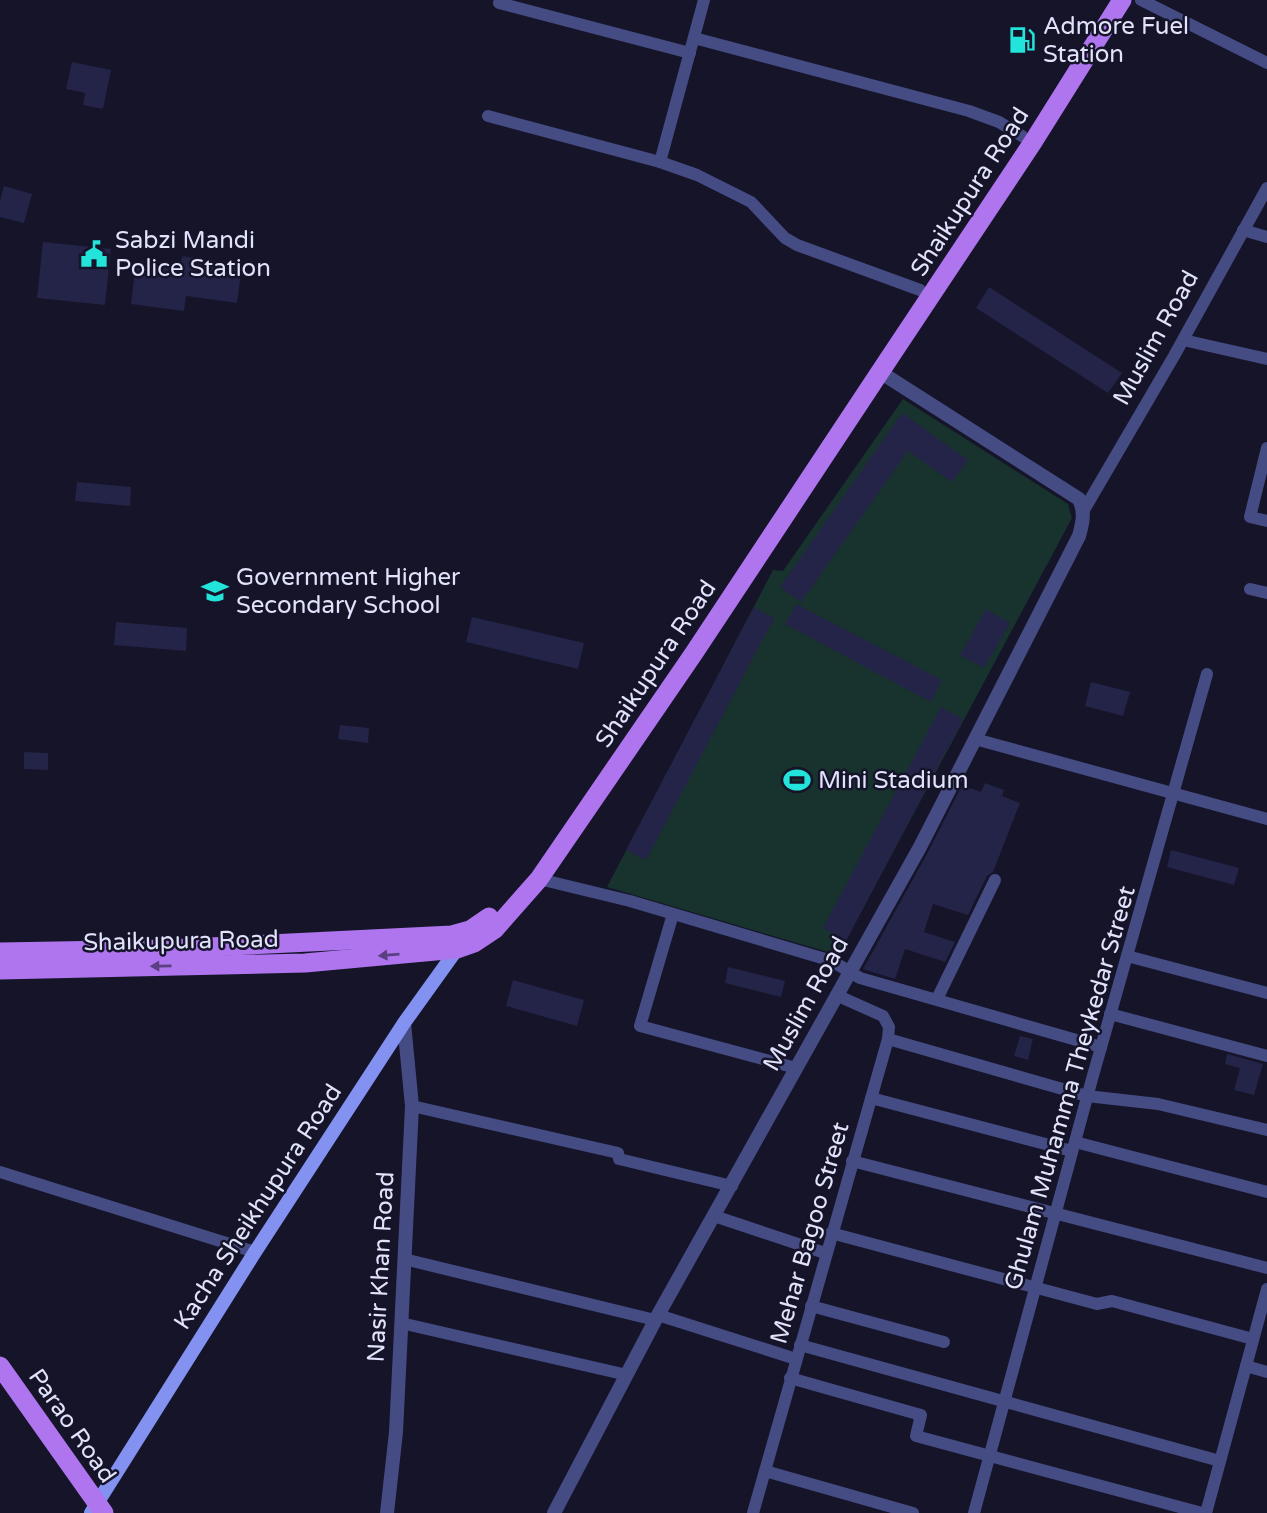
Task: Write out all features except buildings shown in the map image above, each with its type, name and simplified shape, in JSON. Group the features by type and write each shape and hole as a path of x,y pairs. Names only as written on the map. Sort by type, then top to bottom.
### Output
{"main road":[{"name":"Shaikupura Road","path":"0,952 209,947 452,935 470,930 487,920 529,872 684,646 1022,136 1108,0"},
{"name":"Shaikupura Road","path":"0,970 305,962 457,949 474,943 495,929 539,879 694,653 1033,142 1122,0"},
{"name":"Kacha Sheikhupura Road","path":"97,1510 255,1252 404,1023 470,930"},
{"name":"Parao Road","path":"0,1366 97,1510"}],"street":[{"path":"660,162 704,0"},
{"path":"1141,0 1267,63"},
{"path":"499,3 690,53"},
{"path":"694,38 969,111 999,122 1022,136"},
{"path":"488,116 660,162 696,175 755,205 785,238 797,246 920,290"},
{"name":"Muslim Road","path":"554,1513 657,1318 920,847 1079,536 1084,510 1267,188"},
{"path":"1243,230 1267,237"},
{"path":"1183,340 1267,359"},
{"path":"880,372 1079,499 1084,510"},
{"path":"1267,449 1250,517 1267,521"},
{"path":"1250,589 1267,593"},
{"name":"Ghulam Muhamma Theykedar Street","path":"974,1513 1087,1096 1208,674"},
{"path":"975,738 1267,820"},
{"path":"539,879 630,901 832,961 850,973 1101,1047"},
{"path":"937,999 995,880"},
{"path":"673,914 640,1026 796,1068"},
{"path":"1127,956 1267,993"},
{"path":"836,995 883,1016 889,1027 888,1039 1087,1096 1158,1104 1267,1130"},
{"path":"1110,1014 1267,1056"},
{"name":"Nasir Khan Road","path":"387,1513 396,1433 412,1105 404,1023"},
{"name":"Mehar Bagoo Street","path":"753,1513 888,1039"},
{"path":"871,1098 1267,1192"},
{"path":"412,1105 618,1153 619,1159 732,1186"},
{"path":"852,1161 1267,1268"},
{"path":"0,1172 255,1252"},
{"path":"714,1216 825,1253"},
{"path":"831,1233 1097,1304 1112,1301 1253,1339"},
{"path":"404,1259 657,1318 796,1359"},
{"path":"790,1378 921,1415 916,1436 1204,1513 1266,1295"},
{"path":"811,1306 944,1342"},
{"path":"401,1323 627,1376"},
{"path":"800,1345 1220,1461"},
{"path":"1246,1366 1267,1371"},
{"path":"765,1471 913,1513"}],"green space":[{"path":"903,399 1068,504 1072,518 838,955 607,887 773,570 783,571"}],"place":[{"name":"Admore Fuel Station","path":"1022,40"},
{"name":"Sabzi Mandi Police Station","path":"94,254"},
{"name":"Government Higher Secondary School","path":"215,591"},
{"name":"Mini Stadium","path":"797,780"}]}
